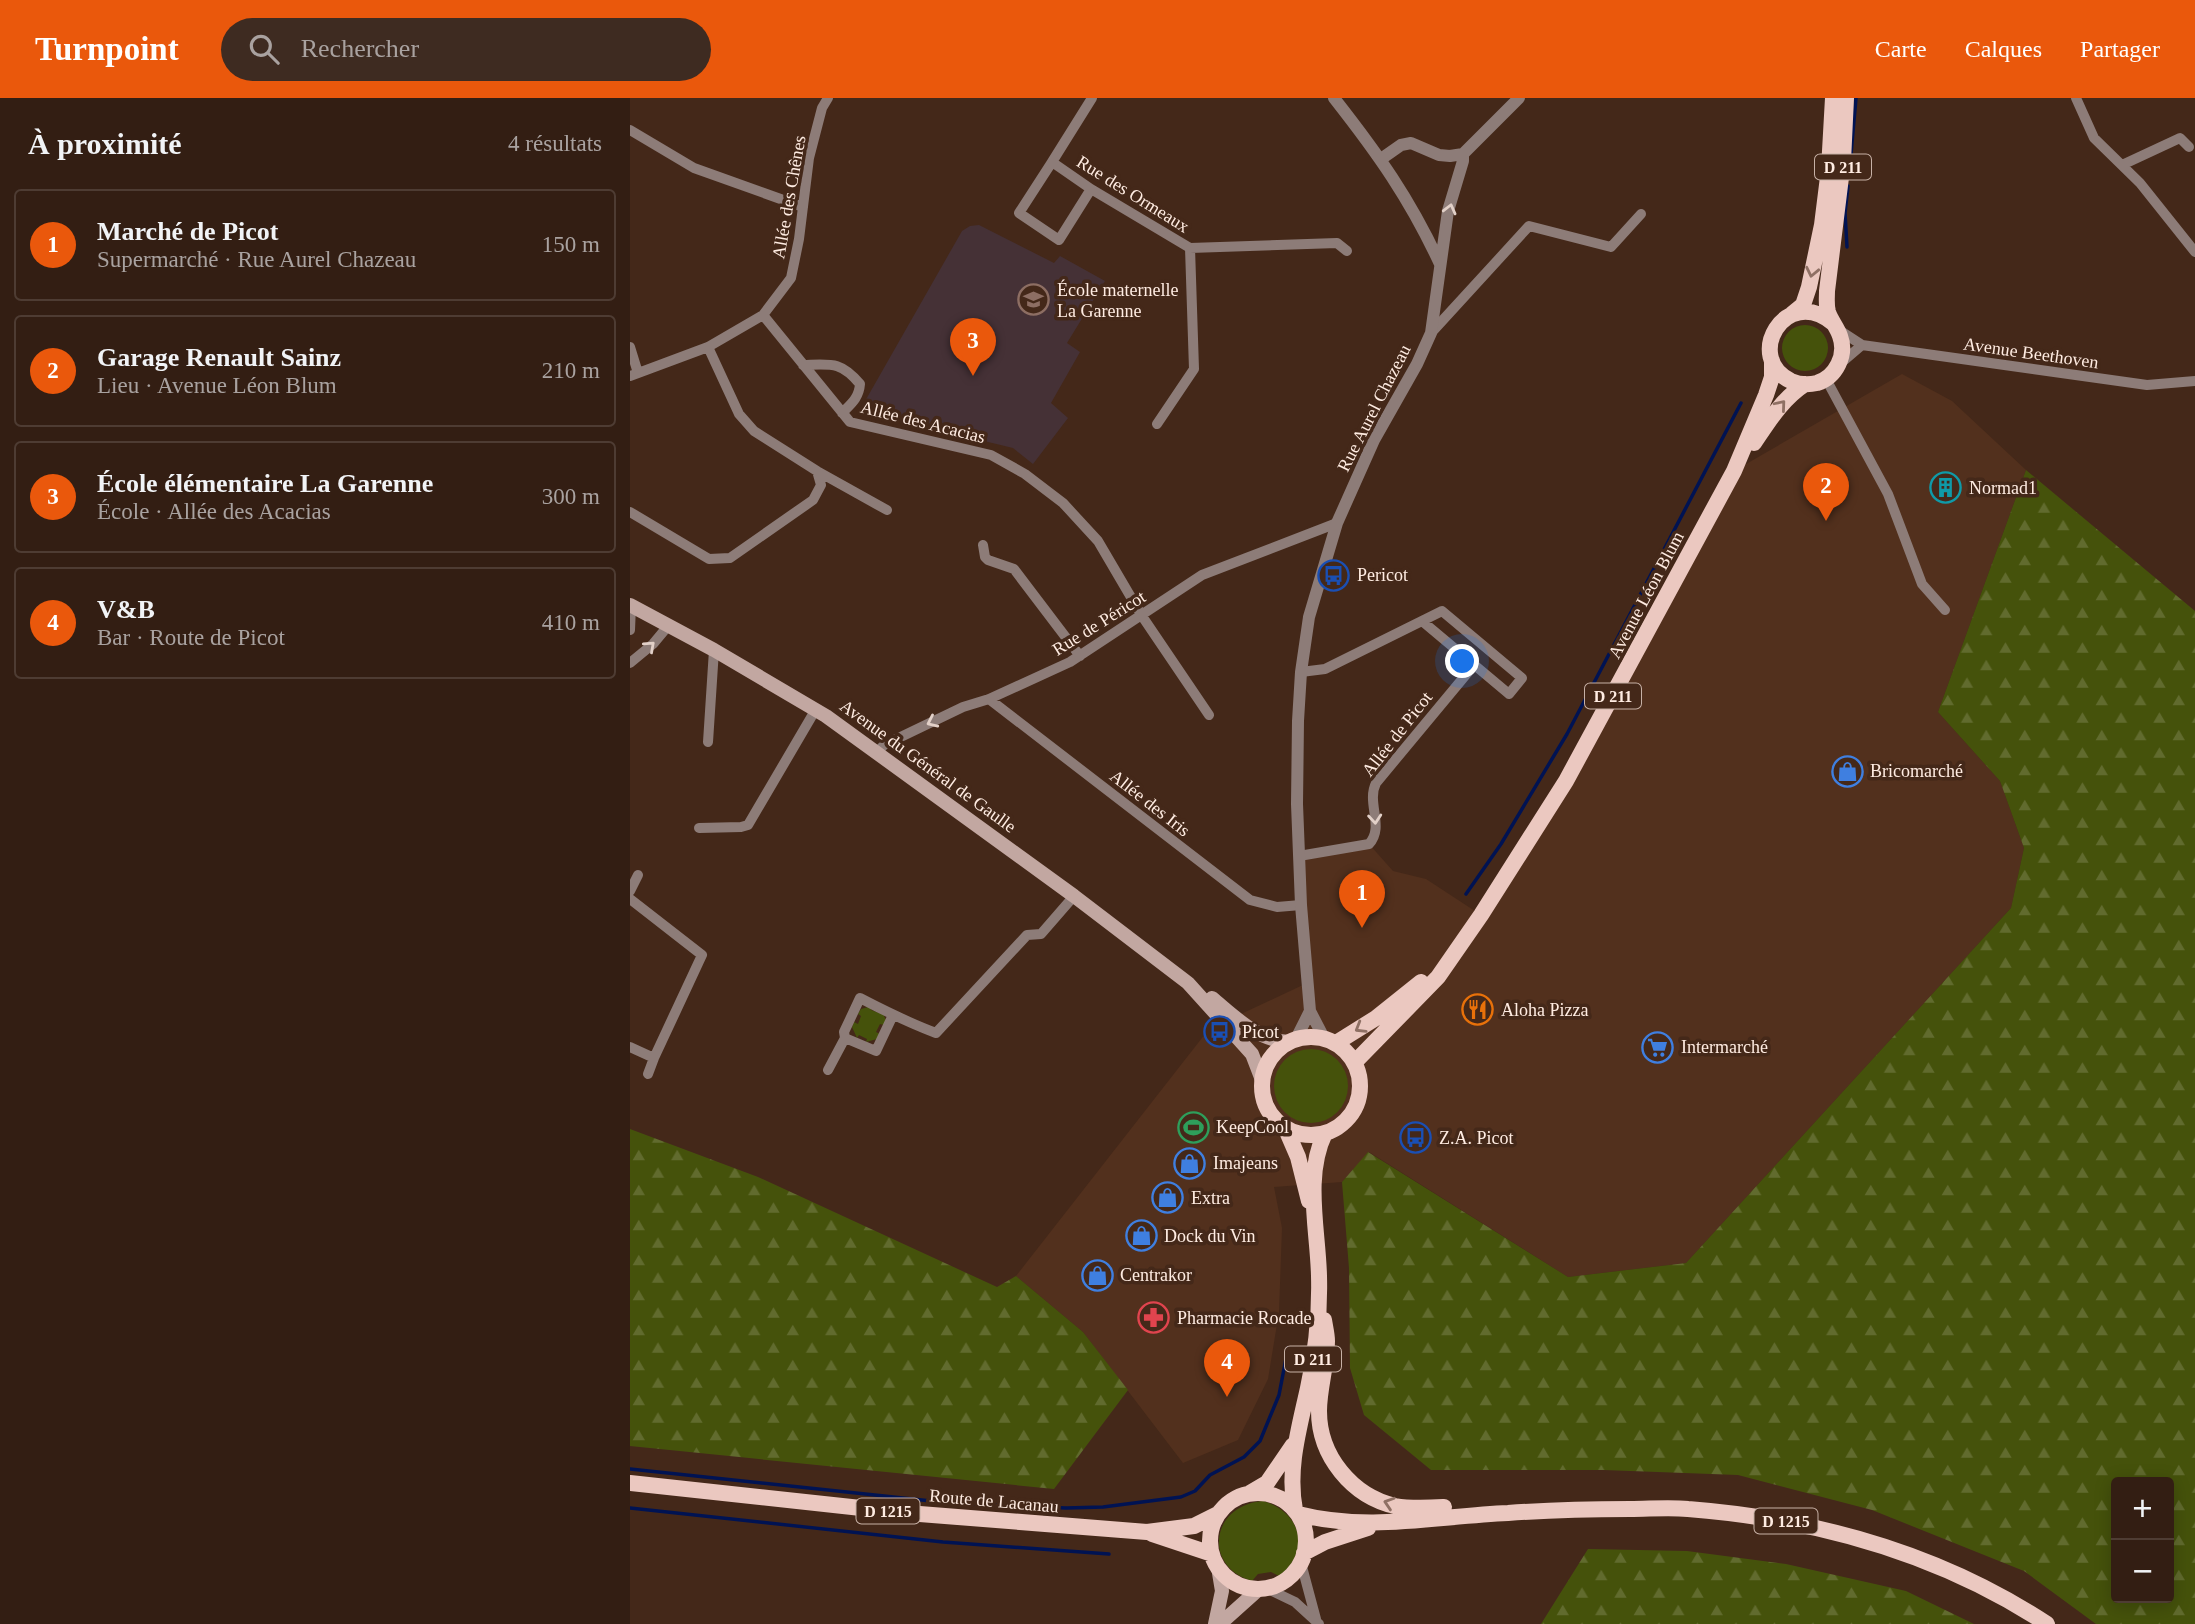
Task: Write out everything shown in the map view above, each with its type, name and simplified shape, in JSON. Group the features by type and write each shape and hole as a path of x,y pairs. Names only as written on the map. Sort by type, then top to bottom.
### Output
{"main road":[{"name":"D 211","path":"1793,314 1803,305 1809,287 1822,225 1829,169 1833,98"},
{"name":"D 211","path":"1834,325 1827,309 1826,290 1843,161 1846,98"},
{"path":"1814,312 1834,325 1842,347 1831,373 1805,384 1785,378 1772,361 1770,339 1775,328 1793,314 1814,312"},
{"name":"Avenue Léon Blum","path":"1355,1062 1396,1018 1424,994 1481,915 1566,781 1734,471 1766,395 1772,377 1772,361"},
{"name":"Avenue Léon Blum","path":"1734,471 1781,404 1805,384"},
{"name":"Avenue du Général de Gaulle","path":"631,605 816,709 878,751 1248,1027 1275,1041 1292,1040"},
{"name":"Avenue Léon Blum","path":"1330,1040 1376,1018 1417,987 1481,915"},
{"name":"Avenue du Général de Gaulle","path":"1188,983 1252,1054 1262,1080"},
{"path":"1310,1036 1330,1040 1347,1051 1355,1062 1361,1085 1356,1107 1350,1117 1325,1133 1296,1133 1285,1128 1270,1113 1264,1102 1262,1080 1268,1061 1282,1045 1292,1040 1310,1036"},
{"name":"D 211","path":"1285,1128 1298,1157 1316,1231"},
{"name":"D 211","path":"1297,1512 1292,1494 1296,1440 1316,1341 1319,1277 1316,1157 1325,1133"},
{"path":"1319,1277 1327,1342 1319,1414 1323,1438 1332,1461 1349,1481 1366,1495 1394,1506 1505,1513"},
{"name":"D 211","path":"1249,1494 1267,1483 1296,1440"},
{"name":"Route de Lacanau","path":"630,1483 907,1513 1147,1532"},
{"path":"1215,1624 1222,1591 1210,1540 1212,1527 1218,1514 1237,1498 1249,1494 1274,1496 1297,1512 1304,1528 1303,1558 1288,1578 1263,1588 1220,1624"},
{"name":"D 1215","path":"1297,1512 1347,1523 1380,1524 1505,1513 1685,1509 1772,1518 1856,1537 1955,1573 2047,1624"},
{"name":"D 1215","path":"1147,1532 1194,1526 1218,1514"},
{"name":"D 1215","path":"1303,1558 1325,1542 1380,1524"},
{"name":"D 1215","path":"1147,1532 1215,1560"},
{"path":"1215,1560 1235,1583 1263,1588"}],"street":[{"name":"Allée des Chênes","path":"634,375 708,347 763,315 791,278 799,239 809,158 822,108 828,98"},
{"name":"Rue des Ormeaux","path":"1092,98 1052,162 1091,189 1190,248 1337,243 1347,251"},
{"name":"Rue Aurel Chazeau","path":"1330,1040 1310,1011 1301,905 1297,804 1301,672 1309,617 1337,523 1374,440 1417,364 1431,333 1440,264 1419,218 1381,159 1334,98"},
{"path":"1381,159 1401,145 1411,143 1438,155 1463,154 1519,98"},
{"path":"2076,98 2094,138 2140,183 2195,252"},
{"path":"630,130 694,168 803,207"},
{"path":"2122,165 2180,138 2189,147"},
{"path":"1440,264 1448,211 1463,154"},
{"path":"1052,162 1019,213 1059,240 1091,189"},
{"path":"1431,333 1529,226 1611,247 1641,214"},
{"name":"Rue des Ormeaux","path":"1157,424 1194,369 1190,248"},
{"name":"Allée des Acacias","path":"763,315 850,422 991,455 1025,474 1069,508 1098,541 1142,616 1209,715"},
{"name":"Avenue Beethoven","path":"1834,325 1862,345 2147,385 2195,381"},
{"path":"1862,345 1831,373 1888,494 1922,584 1945,610"},
{"path":"630,347 634,375"},
{"path":"708,347 739,414 754,431 817,471 887,510"},
{"name":"Allée des Acacias","path":"803,365 842,366 860,384 853,403 842,413"},
{"path":"630,512 709,559 730,558 813,500 821,485 817,471"},
{"name":"Rue de Péricot","path":"878,751 884,745 952,712 989,699 1080,656 1202,575 1337,523"},
{"path":"984,545 985,558 1014,569 1080,656"},
{"path":"630,630 631,605"},
{"path":"1301,672 1325,669 1442,611 1522,678 1508,694 1422,621"},
{"path":"630,663 653,644 668,626"},
{"path":"708,742 714,650"},
{"name":"Allée de Picot","path":"1299,856 1359,847 1373,839 1376,831 1372,797 1376,783 1474,665"},
{"name":"Allée des Iris","path":"989,699 1250,901 1277,907 1301,905"},
{"path":"699,828 741,828 748,825 816,709"},
{"path":"630,891 638,875"},
{"path":"828,1070 845,1038 844,1032 859,998 936,1033 1027,935 1041,934 1074,896"},
{"path":"630,899 702,955 648,1074"},
{"path":"1292,1040 1310,1011"},
{"path":"845,1038 876,1051 893,1015"},
{"path":"630,1047 654,1058"},
{"path":"1303,1558 1317,1622"},
{"path":"1263,1588 1295,1602 1317,1622"}],"shaded area":[{"path":"979,225 1054,263 1060,256 1105,281 1067,343 1080,352 1051,403 1068,418 1033,464 1013,448 951,433 952,429 878,411 876,416 872,416 864,403 962,231"},
{"path":"1902,374 1952,401 2026,470 1938,712 2000,781 2024,848 2011,908 1686,1263 1568,1277 1369,1152 1342,1182 1274,1187 1282,1228 1279,1312 1268,1379 1238,1440 1183,1463 1083,1332 1016,1276 1209,1029 1305,984 1299,856 1369,844 1393,871 1426,879 1481,915 1734,471"}],"green space":[{"path":"1805,325 1822,331 1828,348 1822,365 1805,371 1788,365 1782,348 1788,331"},
{"path":"2026,470 2195,611 2195,1624 2096,1624 2024,1571 1872,1510 1738,1475 1604,1470 1431,1470 1364,1415 1350,1368 1349,1268 1342,1182 1368,1152 1568,1277 1686,1263 2011,908 2024,848 2000,781 1938,712"},
{"path":"872,1006 871,1010 879,1013 881,1010 886,1020 876,1032 880,1034 877,1039 866,1042 867,1039 859,1035 857,1038 852,1027 854,1022 858,1024 861,1009"},
{"path":"1311,1049 1325,1052 1337,1060 1345,1072 1348,1086 1345,1100 1337,1112 1325,1120 1311,1123 1297,1120 1285,1112 1277,1100 1274,1086 1277,1072 1285,1060 1297,1052"},
{"path":"630,1129 758,1177 997,1287 1016,1276 1083,1332 1128,1390 1054,1489 630,1446"},
{"path":"1263,1501 1286,1514 1298,1533 1298,1544 1296,1555 1279,1576 1271,1572 1258,1574 1252,1581 1236,1573 1225,1563 1219,1537 1223,1524 1232,1513 1246,1505"},
{"path":"1588,1549 1687,1551 1786,1564 1906,1591 1974,1624 1541,1624"}],"waterway":[{"path":"1851,154 1856,98"},
{"path":"1847,247 1845,213 1848,186"},
{"path":"1466,894 1501,844 1567,734 1741,403"},
{"path":"630,1469 950,1503 1066,1508 1103,1507 1181,1497 1195,1491 1210,1475 1244,1457 1260,1441 1279,1395 1288,1348"},
{"path":"630,1508 943,1542 1109,1554"}],"place":[{"name":"École maternelle La Garenne","path":"1034,300"},
{"name":"École élémentaire La Garenne","path":"973,376"},
{"name":"Normad1","path":"1946,488"},
{"name":"Garage Renault Sainz","path":"1826,521"},
{"name":"Pericot","path":"1334,575"},
{"name":"Bricomarché","path":"1847,771"},
{"name":"Marché de Picot","path":"1362,928"},
{"name":"Aloha Pizza","path":"1478,1010"},
{"name":"Picot","path":"1219,1032"},
{"name":"Intermarché","path":"1658,1047"},
{"name":"KeepCool","path":"1193,1127"},
{"name":"Z.A. Picot","path":"1416,1138"},
{"name":"Imajeans","path":"1190,1163"},
{"name":"Extra","path":"1168,1198"},
{"name":"Dock du Vin","path":"1141,1236"},
{"name":"Centrakor","path":"1097,1275"},
{"name":"Pharmacie Rocade","path":"1154,1318"},
{"name":"V&B","path":"1227,1397"}]}
